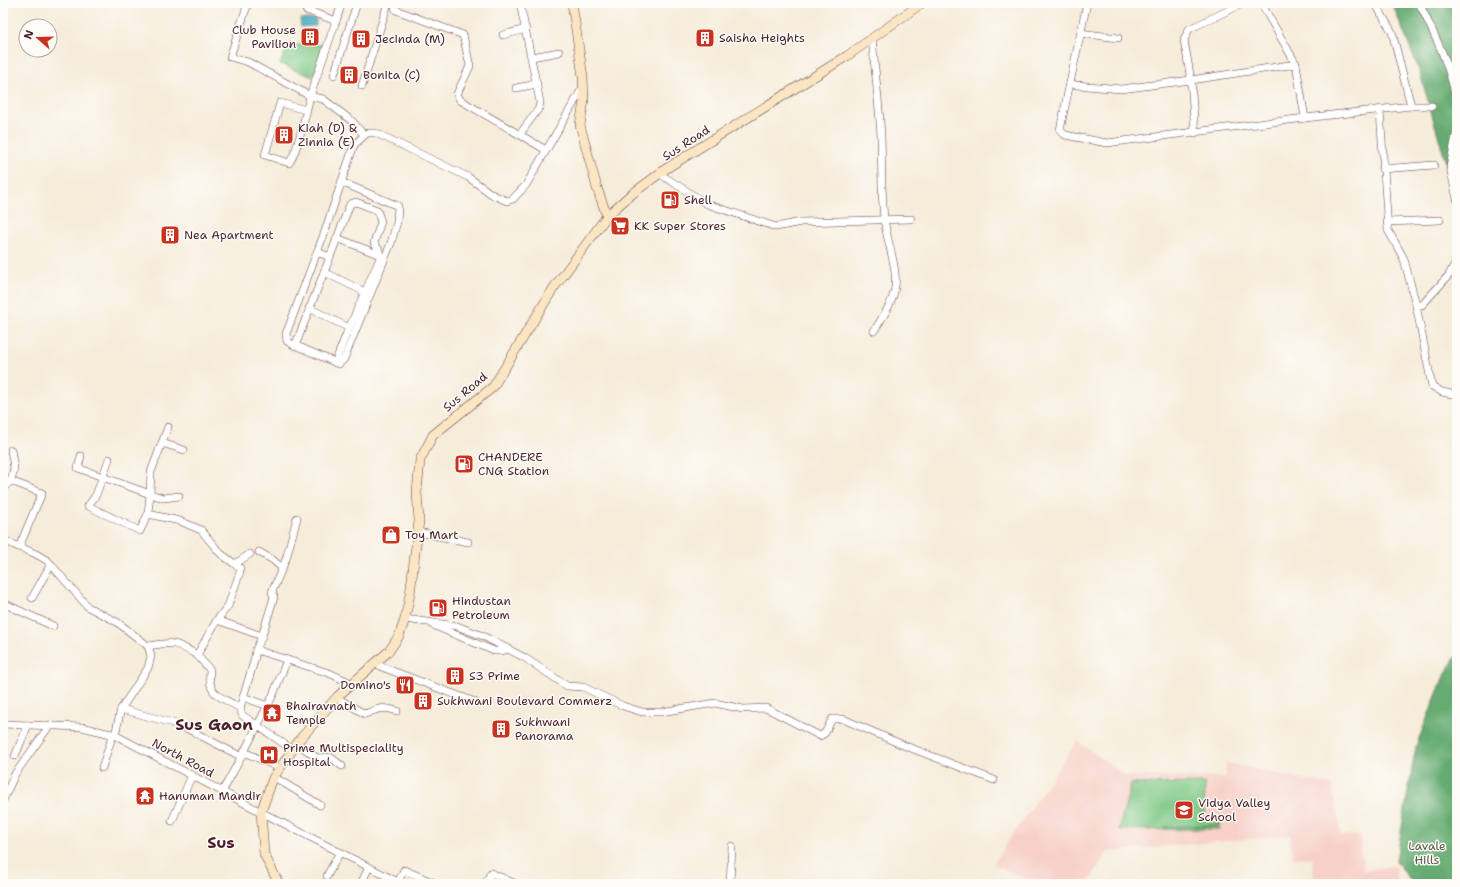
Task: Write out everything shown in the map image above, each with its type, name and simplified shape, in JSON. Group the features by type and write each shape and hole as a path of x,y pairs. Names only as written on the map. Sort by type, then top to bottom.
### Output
{"main road":[{"path":"572,3 584,101 580,125 597,188 607,216"},
{"name":"Sus Road","path":"279,884 264,854 260,812 274,777 295,746 337,698 389,651 399,636 406,619 418,532 419,521 417,492 420,460 433,435 493,387 553,289 607,216 628,197 660,174 847,56 922,3"}],"street":[{"path":"248,3 230,57 248,62 310,96 323,99 352,121 364,135"},
{"path":"309,3 306,10 336,21"},
{"path":"306,110 280,103 265,155 290,163 306,110 310,96 342,3"},
{"path":"334,75 357,3"},
{"path":"362,86 388,3"},
{"path":"394,3 396,10 464,35 470,66 459,88 458,97 546,150"},
{"path":"1087,3 1060,128 1061,132 1065,135 1107,143 1305,118 1380,111 1411,106 1432,106"},
{"path":"1195,133 1191,80 1184,40 1187,31 1244,3"},
{"path":"1261,3 1296,64 1305,118"},
{"path":"1375,3 1392,32 1411,106"},
{"path":"1420,3 1438,41 1449,72 1457,107"},
{"path":"520,134 540,105 523,4"},
{"path":"503,34 526,29"},
{"path":"1080,33 1118,38"},
{"path":"872,38 881,135 884,218 892,257 895,287 888,308 874,331"},
{"path":"532,57 559,52"},
{"path":"1070,83 1076,85 1121,89 1296,64"},
{"path":"516,88 537,84"},
{"path":"341,182 398,206 398,214 391,243 344,359 339,364 295,346 287,341 286,334 317,252 341,182 354,145 364,135 372,132 376,133 468,177 494,195 507,201 513,199 520,193 583,87"},
{"path":"1380,111 1382,169 1388,230 1404,259 1416,305 1432,386 1442,392 1457,395"},
{"path":"1457,130 1450,167 1457,199"},
{"path":"1382,169 1434,165"},
{"path":"660,174 707,204 776,226 801,222 911,218"},
{"path":"295,346 350,204 356,202 377,210 381,222 374,243 380,255 335,363"},
{"path":"1387,222 1440,220"},
{"path":"337,238 380,255"},
{"path":"317,252 330,257"},
{"path":"1416,305 1422,305 1444,281 1449,275 1457,259"},
{"path":"324,272 365,292"},
{"path":"309,308 349,328"},
{"path":"109,459 96,495 88,506 140,531 148,514 151,472 168,427"},
{"path":"162,443 184,450"},
{"path":"3,488 11,481 14,468 11,450"},
{"path":"81,456 78,468 164,498 179,496"},
{"path":"11,481 42,493 19,547"},
{"path":"148,514 180,521 201,530 220,553 239,567 240,572 228,606 217,620 197,655"},
{"path":"297,518 282,568 272,592 274,597 256,650 240,708 242,715 257,726 317,758 330,757 342,766"},
{"path":"418,532 468,542"},
{"path":"3,540 36,554 51,564 88,607 117,622 148,646 150,656 148,668 121,709 102,768"},
{"path":"259,552 273,560 282,568"},
{"path":"235,564 250,554"},
{"path":"32,598 51,564"},
{"path":"3,603 54,626"},
{"path":"406,619 457,626 484,636 509,649 567,686 583,687 623,706 642,712 682,710 715,703 743,709 766,708 820,736 825,733 832,719 843,720 994,780"},
{"path":"217,620 262,636"},
{"path":"148,646 168,642 179,644 197,655 210,670 209,684 212,690 240,708"},
{"path":"150,656 159,644"},
{"path":"256,650 329,673 353,684"},
{"path":"222,792 268,706 287,660"},
{"path":"377,663 382,667 475,702"},
{"path":"243,697 268,706"},
{"path":"337,698 366,714 386,707 397,711"},
{"path":"121,709 180,725 242,754 280,768"},
{"name":"North Road","path":"3,724 82,727 114,734 260,812 398,883"},
{"path":"15,756 28,724"},
{"path":"3,800 15,774 50,725"},
{"path":"172,821 192,776"},
{"path":"274,777 320,805"},
{"path":"730,884 732,846"},
{"path":"327,876 340,852"},
{"path":"361,884 369,867"},
{"path":"398,883 404,870 437,884"},
{"path":"485,884 491,873 516,884"}],"shaded area":[{"name":"Vidya Valley School","path":"1077,741 1126,776 1226,777 1226,763 1332,785 1341,835 1360,835 1363,871 1396,865 1398,884 1315,884 1312,857 1293,858 1290,835 1108,852 1087,884 1041,884 1028,881 993,864"}],"green space":[{"path":"1392,3 1457,3 1457,201 1420,73"},
{"path":"288,45 325,45 313,77 280,64"},
{"name":"Lavale Hills","path":"1457,655 1457,884 1413,884 1396,861 1416,746 1444,676"},
{"path":"1205,783 1204,819 1220,819 1220,825 1164,827 1219,826 1219,829 1119,830 1131,784"}],"water":[{"path":"300,19 316,19 316,26 301,27"}],"place":[{"name":"Club House Pavilion","path":"310,37"},
{"name":"Saisha Heights","path":"705,38"},
{"name":"Jecinda (M)","path":"361,39"},
{"name":"Bonita (C)","path":"349,75"},
{"name":"Kiah (D) & Zinnia (E)","path":"284,135"},
{"name":"Shell","path":"670,200"},
{"name":"KK Super Stores","path":"620,226"},
{"name":"Nea Apartment","path":"170,235"},
{"name":"CHANDERE CNG Station","path":"464,464"},
{"name":"Toy Mart","path":"391,535"},
{"name":"Hindustan Petroleum","path":"438,608"},
{"name":"S3 Prime","path":"455,676"},
{"name":"Domino's","path":"405,685"},
{"name":"Sukhwani Boulevard Commerz","path":"423,701"},
{"name":"Bhairavnath Temple","path":"272,713"},
{"name":"Sukhwani Panorama","path":"501,729"},
{"name":"Prime Multispeciality Hospital","path":"269,755"},
{"name":"Hanuman Mandir","path":"145,796"},
{"name":"Vidya Valley School","path":"1184,810"}],"district":[{"name":"Sus Gaon","path":"214,724"},
{"name":"Sus","path":"221,842"}]}
